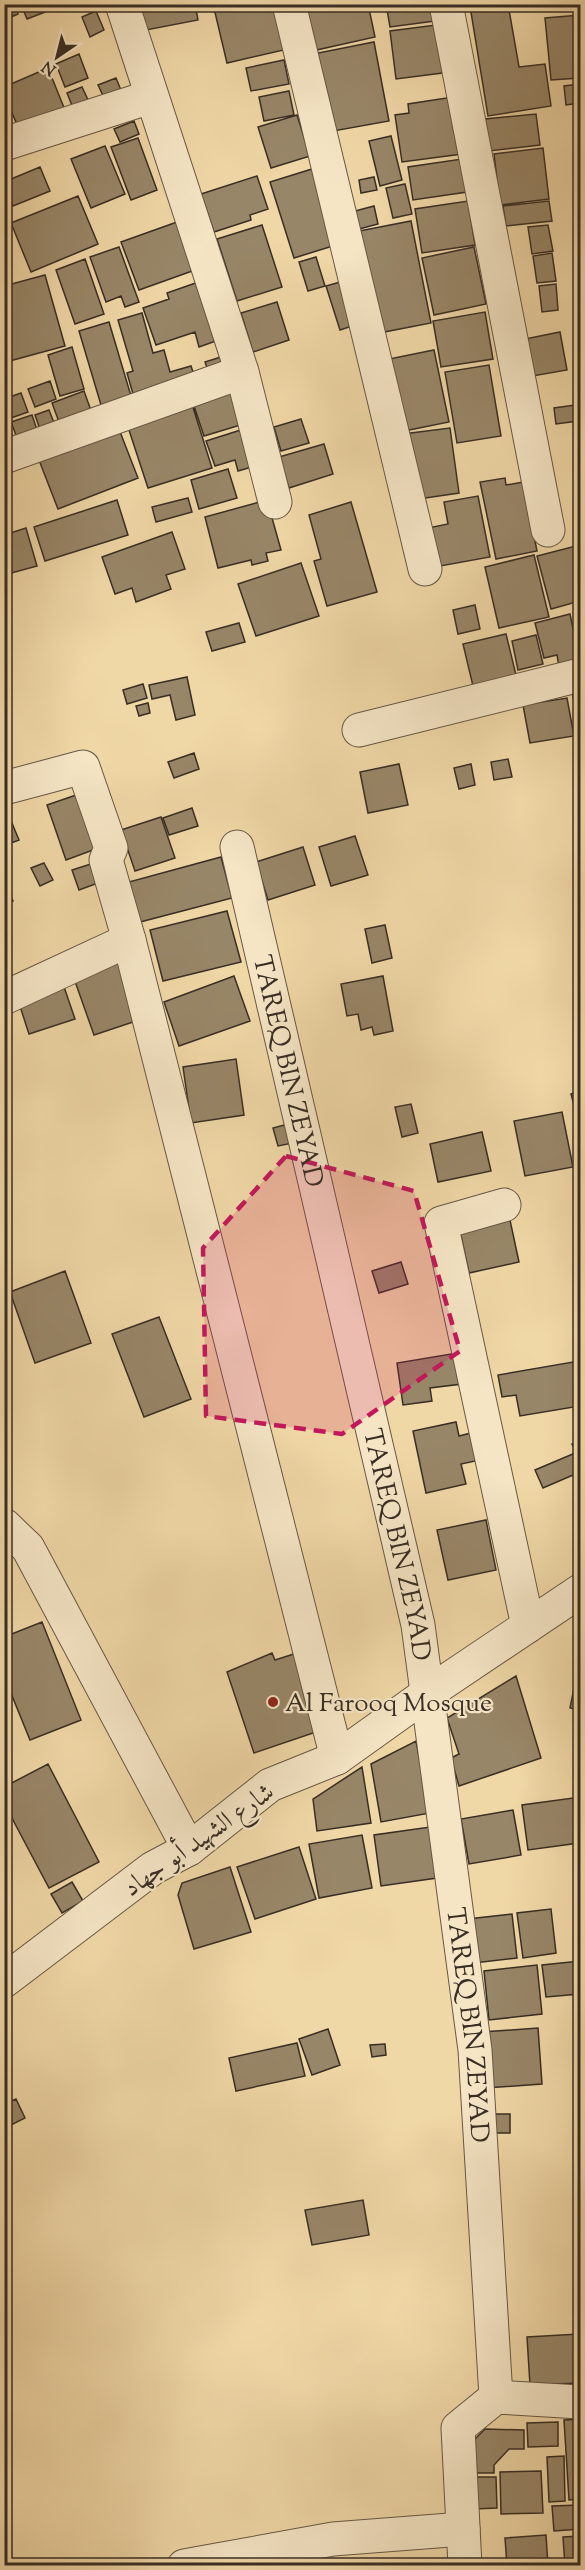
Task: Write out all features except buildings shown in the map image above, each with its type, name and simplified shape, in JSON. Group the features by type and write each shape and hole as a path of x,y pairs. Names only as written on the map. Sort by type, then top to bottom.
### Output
{"street":[{"path":"122,4 150,97 242,372 275,502"},
{"path":"289,4 425,569"},
{"path":"446,4 548,530"},
{"path":"4,144 150,97"},
{"path":"4,457 242,372"},
{"path":"359,730 580,675"},
{"path":"4,788 83,767 111,848 106,860 129,940 337,1758"},
{"name":"TAREQ BIN ZEYAD","path":"237,847 418,1625 475,2050 496,2397"},
{"path":"4,998 129,940"},
{"path":"504,1205 441,1223 528,1626"},
{"path":"4,1525 28,1548 189,1849"},
{"name":"شارع الشهيد أبو جهاد","path":"4,1981 153,1868 189,1849 270,1785 337,1758 428,1693 580,1592"},
{"path":"465,2565 458,2428 496,2397 580,2402"},
{"path":"184,2565 334,2552 463,2529"}],"highlighted area":[{"path":"286,1156 414,1191 460,1351 342,1434 206,1416 203,1248"}],"place":[{"name":"Al Farooq Mosque","path":"273,1702"}]}
